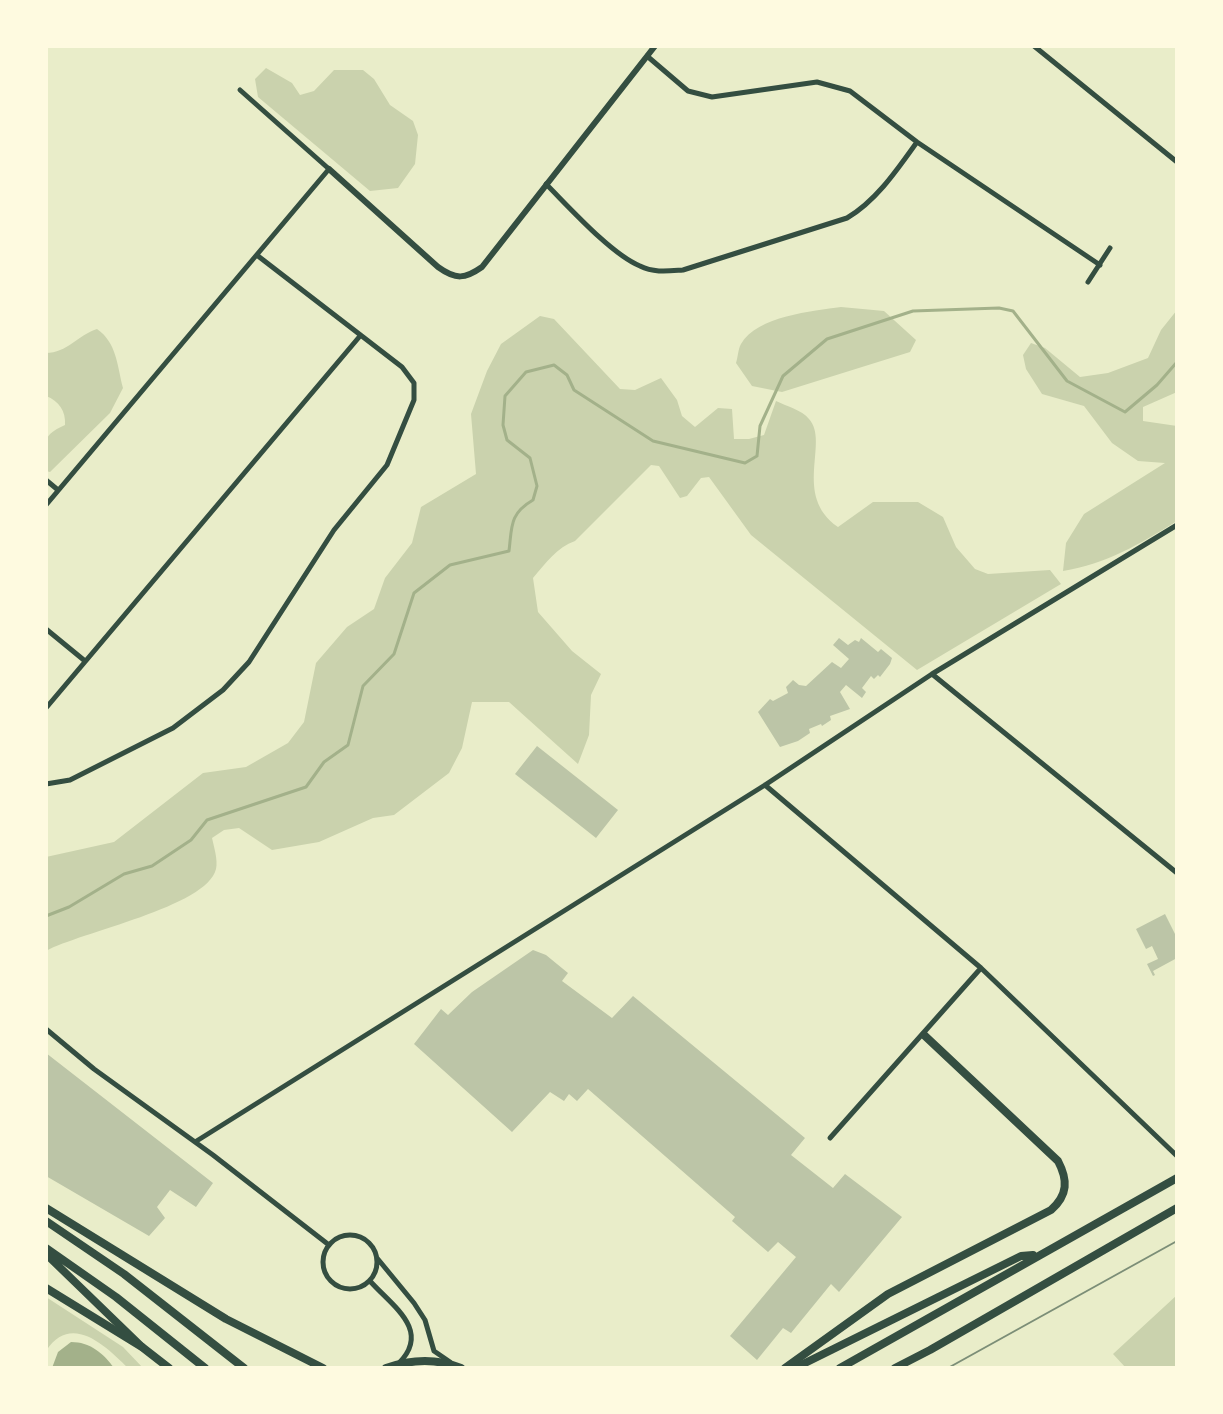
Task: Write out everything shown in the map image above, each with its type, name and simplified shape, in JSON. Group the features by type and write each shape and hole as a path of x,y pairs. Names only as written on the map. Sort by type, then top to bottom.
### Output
{"main road":[{"path":"785,1368 888,1294 1051,1210 1060,1202 1066,1188 1065,1175 1058,1161 924,1035"},
{"path":"840,1368 1177,1178"},
{"path":"46,1208 226,1319 323,1368"},
{"path":"895,1368 1177,1208"},
{"path":"46,1221 124,1274 244,1368"},
{"path":"46,1251 142,1347"},
{"path":"46,1251 127,1305 205,1368"},
{"path":"795,1368 1021,1256 1037,1255"},
{"path":"46,1288 142,1347 169,1368"},
{"path":"906,1368 930,1350"},
{"path":"386,1368 427,1360 458,1367"}],"street":[{"path":"240,90 438,267 462,278 482,267 655,46"},
{"path":"1034,46 1177,162"},
{"path":"647,56 688,91 712,97 809,83 841,87 860,97 917,142 1100,265"},
{"path":"545,183 601,238 638,266 659,272 683,270 847,218 881,188 917,142"},
{"path":"46,505 329,169"},
{"path":"1088,282 1110,248"},
{"path":"46,784 70,780 137,748 173,728 223,690 249,662 334,530 387,465 414,400 414,383 402,367 258,256"},
{"path":"46,708 360,336"},
{"path":"46,480 58,490"},
{"path":"195,1142 765,785 932,674 1177,525"},
{"path":"46,629 85,661"},
{"path":"932,674 1177,873"},
{"path":"765,785 981,968 1177,1156"},
{"path":"830,1138 981,968"},
{"path":"46,1029 94,1069 329,1245"},
{"path":"377,1257 374,1274 355,1289 332,1283 323,1260 329,1245 341,1237 354,1236 367,1241 425,1320 434,1351 458,1367"},
{"path":"369,1281 405,1317 411,1329 408,1354 398,1364"}],"shaded area":[{"path":"266,68 292,83 300,95 314,91 334,70 363,70 374,79 390,105 413,121 418,135 415,164 398,188 370,191 258,97 255,79"},
{"path":"841,307 884,311 916,340 910,352 782,392 752,386 736,363 740,346 749,335 759,327 786,316"},
{"path":"1177,310 1177,392 1143,407 1143,421 1177,426 1177,521 1108,558 1063,571 1066,543 1084,514 1165,463 1138,461 1112,443 1084,406 1042,394 1026,369 1023,355 1031,343 1045,348 1080,377 1108,373 1148,358 1161,330"},
{"path":"540,316 554,319 620,389 635,390 661,378 677,400 682,416 695,427 718,408 732,409 734,439 749,439 764,435 776,401 802,413 814,429 817,500 824,514 838,527 873,502 918,502 943,517 956,547 975,569 988,574 1050,570 1061,584 917,670 751,535 709,477 701,478 687,496 680,498 659,466 651,465 575,541 552,556 533,578 538,612 572,651 601,674 591,695 589,735 578,764 509,702 472,702 462,748 449,773 394,815 373,818 319,842 272,850 239,828 224,830 212,838 216,869 208,883 167,907 46,951 46,857 114,842 203,773 246,767 288,743 304,722 316,663 347,627 374,609 385,578 412,543 421,507 476,474 471,414 487,371 501,344"},
{"path":"97,329 109,341 123,388 110,413 50,472 46,471 45,443 56,429 65,425 65,420 61,407 46,396 46,353 60,350"},
{"path":"1177,1295 1177,1368 1126,1368 1113,1354"},
{"path":"46,1297 123,1347 143,1368 128,1368 99,1343 77,1333 66,1334 46,1351"},
{"path":"71,1342 96,1349 114,1368 52,1368 58,1352"}],"building":[{"path":"839,638 848,645 855,640 859,642 861,638 878,652 881,649 892,658 890,664 880,677 878,675 874,679 871,676 862,688 866,692 862,698 846,685 840,692 850,709 830,716 831,720 809,729 810,733 798,741 780,747 758,712 770,699 773,701 788,693 786,687 793,680 806,686 832,662 841,668 849,659 833,645"},
{"path":"537,746 618,810 596,838 515,774"},
{"path":"1165,914 1177,938 1177,958 1153,971 1153,976 1147,964 1158,959 1152,946 1146,949 1136,929"},
{"path":"533,950 546,955 568,973 562,981 612,1018 633,996 805,1138 791,1155 833,1188 845,1174 902,1217 839,1292 831,1284 791,1333 783,1328 757,1360 730,1336 796,1257 778,1242 768,1252 732,1221 735,1217 588,1089 577,1101 569,1094 564,1101 550,1092 512,1132 414,1044 441,1009 448,1015 472,992"},
{"path":"46,1053 213,1183 196,1207 170,1190 157,1207 165,1218 149,1236 46,1176"}],"waterway":[{"path":"46,916 69,907 124,874 152,866 191,840 207,820 306,787 324,762 348,745 363,686 394,654 414,593 450,565 509,551 513,522 520,510 533,500 537,486 530,458 507,440 503,425 505,396 526,372 554,365 567,375 574,390 653,441 745,463 757,456 760,426 783,376 827,339 913,311 999,308 1013,311 1067,381 1125,412 1157,385 1177,362"}],"tram line":[{"path":"948,1368 1177,1241"}]}
